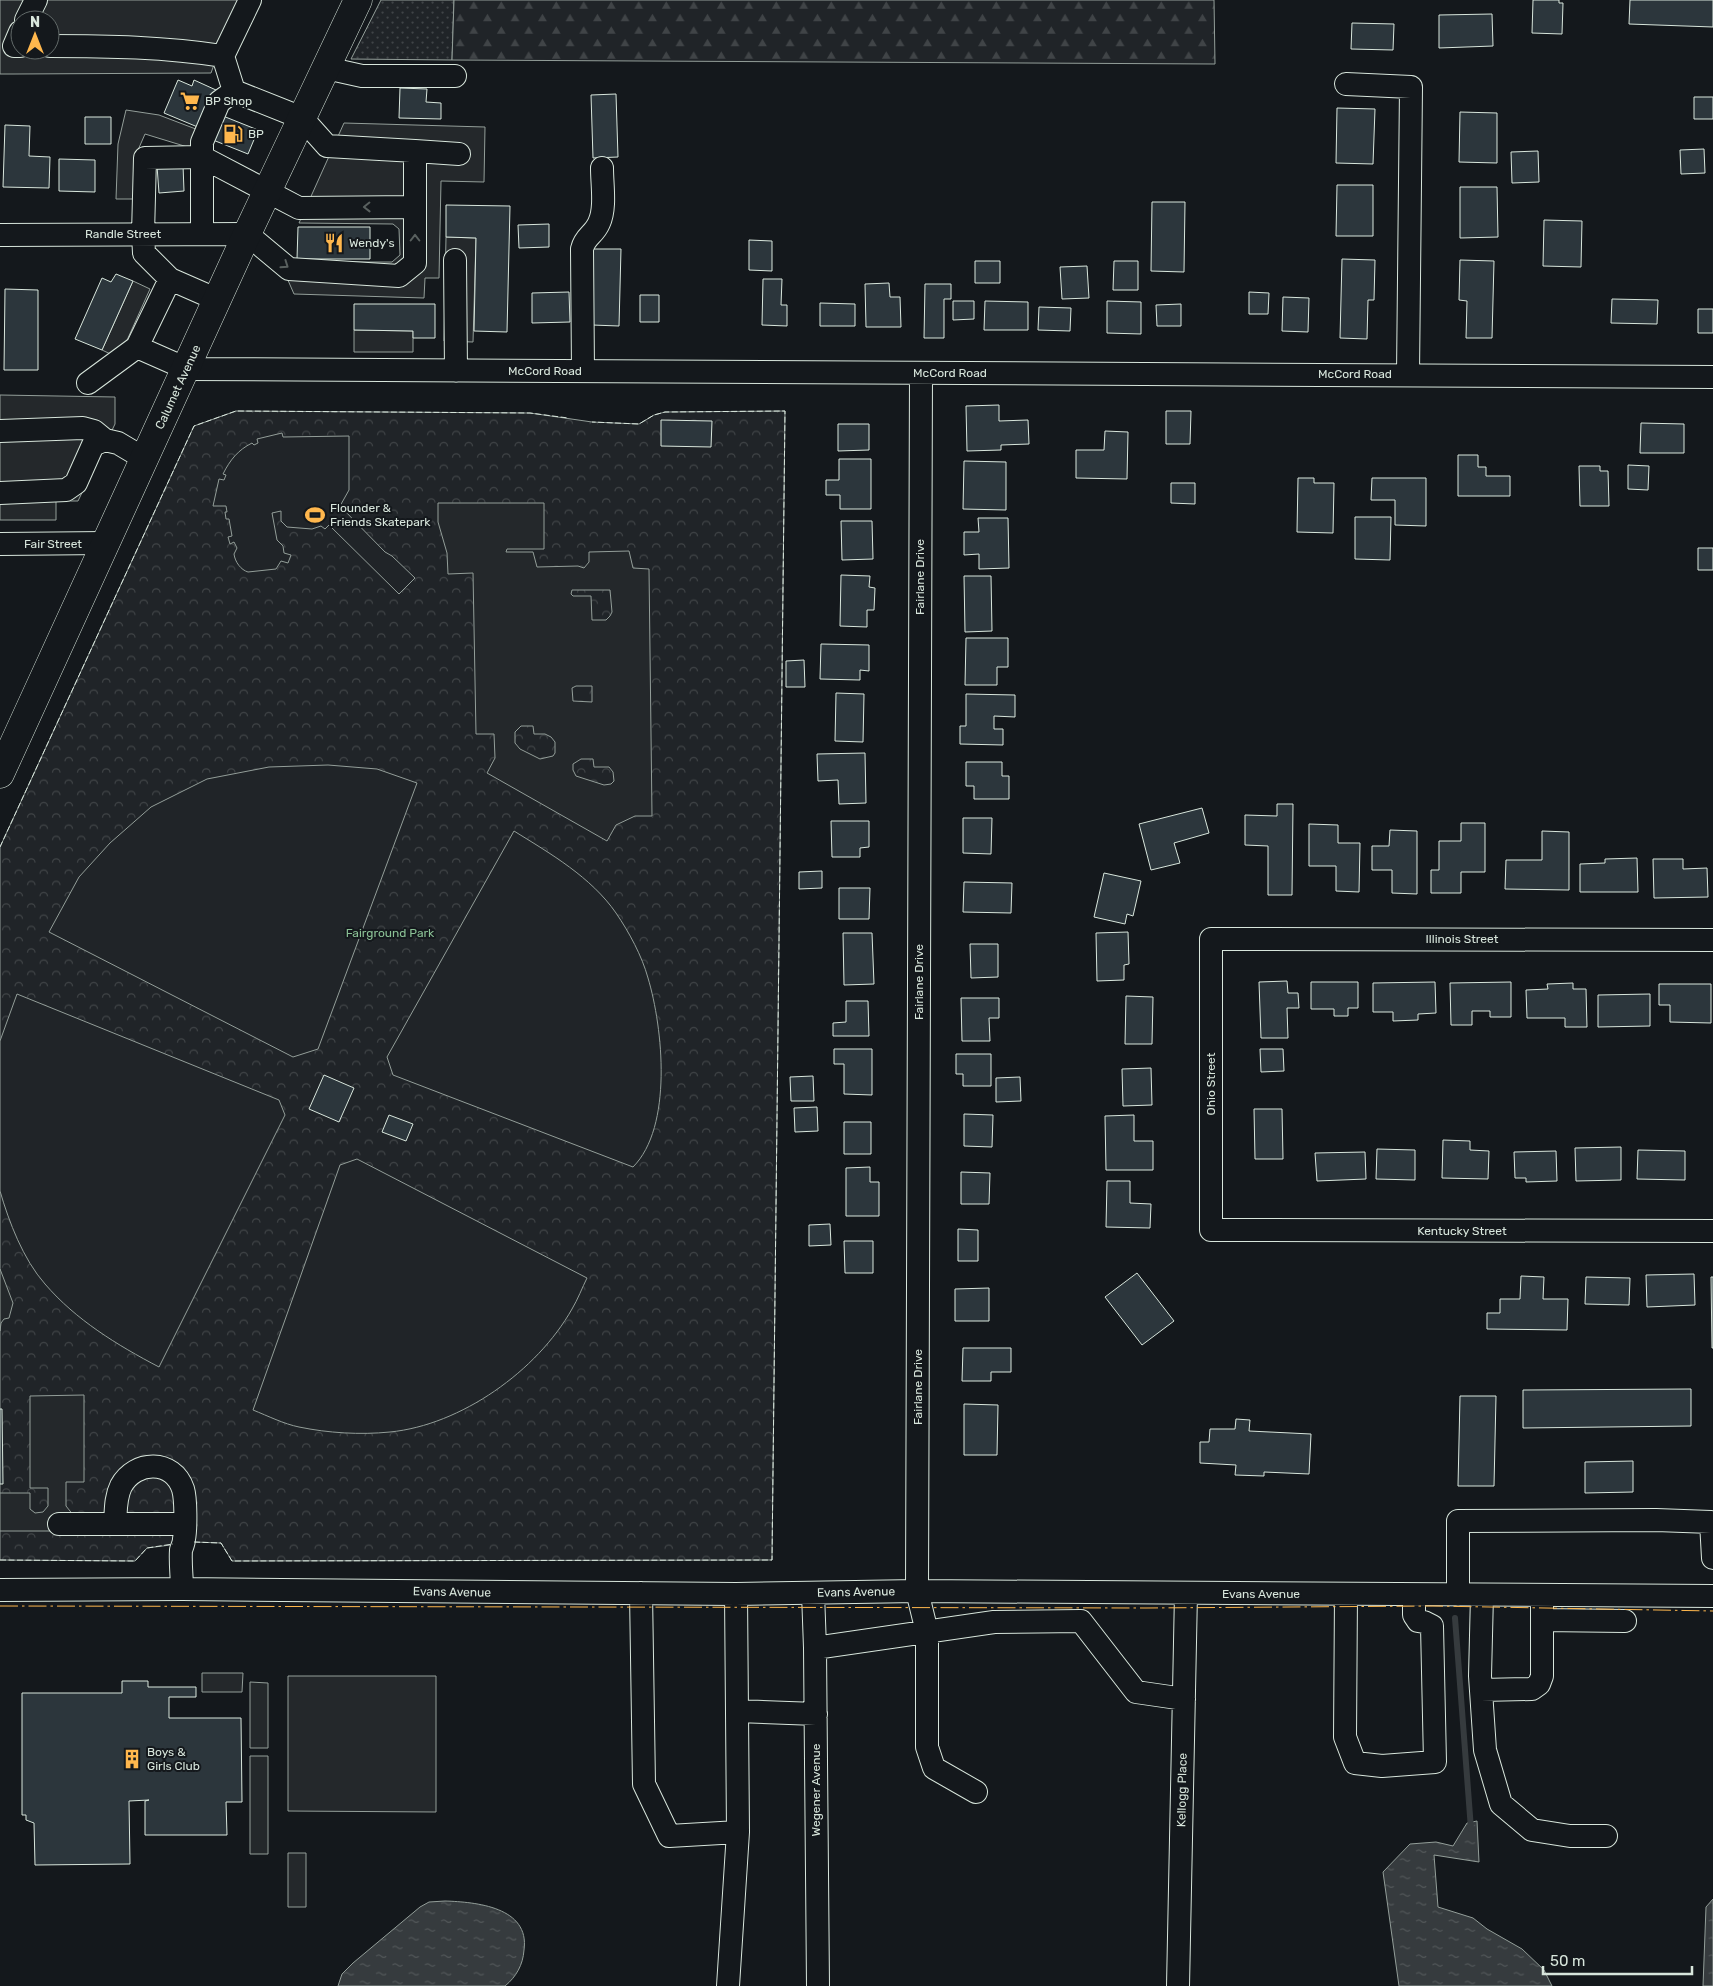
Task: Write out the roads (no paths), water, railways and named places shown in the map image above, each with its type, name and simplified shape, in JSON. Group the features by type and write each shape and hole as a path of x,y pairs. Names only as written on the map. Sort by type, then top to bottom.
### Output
{"main road":[{"name":"Calumet Avenue","path":"0,774 187,369 247,234 358,0"}],"street":[{"path":"234,91 223,56 250,0"},
{"path":"60,46 135,46 223,56"},
{"path":"326,68 362,76 455,76"},
{"path":"1346,84 1411,87 1408,374"},
{"path":"234,91 302,118 328,146 459,154"},
{"path":"202,234 202,142 219,102 234,91"},
{"path":"247,234 289,269 399,276 415,263 415,152"},
{"path":"218,300 170,279 144,253 145,158 202,157 268,190 299,208 415,207"},
{"path":"583,371 582,249 584,239 592,234 599,223 603,209 602,168"},
{"name":"Randle Street","path":"0,235 247,234"},
{"path":"455,260 456,370"},
{"path":"88,383 137,347 170,279"},
{"path":"137,347 187,369"},
{"name":"McCord Road","path":"187,369 1713,377"},
{"name":"Fairlane Drive","path":"921,373 917,1591 926,1632 927,1747 934,1768 976,1792"},
{"path":"0,431 83,428 94,430 105,440 118,443 145,459"},
{"path":"0,493 66,490 76,483 93,445 105,440"},
{"name":"Fair Street","path":"0,544 106,543"},
{"name":"Illinois Street","path":"1211,939 1713,940"},
{"name":"Ohio Street","path":"1211,939 1211,1230"},
{"name":"Kentucky Street","path":"1211,1230 1713,1231"},
{"path":"115,1524 116,1503 120,1488 128,1477 138,1469 150,1466 161,1467 171,1471 178,1479 184,1491 185,1538 181,1550 182,1589"},
{"path":"1458,1595 1458,1521 1656,1520 1711,1522 1713,1558"},
{"path":"59,1524 185,1524"},
{"name":"Evans Avenue","path":"0,1590 182,1589 736,1594 917,1591 1713,1596"},
{"path":"1081,1592 1081,1621 1136,1692 1184,1699"},
{"path":"641,1593 644,1784 668,1836 738,1832"},
{"name":"Wegener Avenue","path":"813,1593 818,1986"},
{"name":"Kellogg Place","path":"1178,1986 1186,1593"},
{"path":"728,1986 738,1832 736,1594"},
{"path":"1346,1594 1345,1737 1355,1762 1382,1766 1435,1762 1432,1626 1418,1621 1414,1615 1414,1595"},
{"path":"1482,1595 1481,1690 1485,1750 1501,1804 1532,1830 1570,1836 1606,1836"},
{"path":"1481,1690 1532,1689 1539,1684 1542,1676 1542,1595"},
{"path":"1542,1620 1625,1621"},
{"path":"815,1648 994,1622 1081,1621"},
{"path":"738,1711 816,1714"}],"water":[{"path":"1477,1821 1479,1862 1434,1855 1438,1907 1473,1918 1487,1929 1522,1949 1544,1970 1552,1986 1399,1986 1383,1872 1410,1844 1436,1842 1453,1846 1467,1823"},
{"path":"1713,1899 1713,1986 1703,1986 1706,1907"},
{"path":"429,1902 471,1903 498,1910 510,1916 519,1924 524,1936 522,1961 512,1979 505,1986 338,1986 342,1974 353,1963 420,1907"}],"waterway":[{"path":"1455,1618 1471,1829"}],"place":[{"name":"BP Shop","path":"190,101"},
{"name":"BP","path":"233,134"},
{"name":"Wendy's","path":"334,243"},
{"name":"Flounder & Friends Skatepark","path":"315,515"},
{"name":"Boys & Girls Club","path":"132,1759"}],"park label":[{"name":"Fairground Park","path":"390,933"}]}
